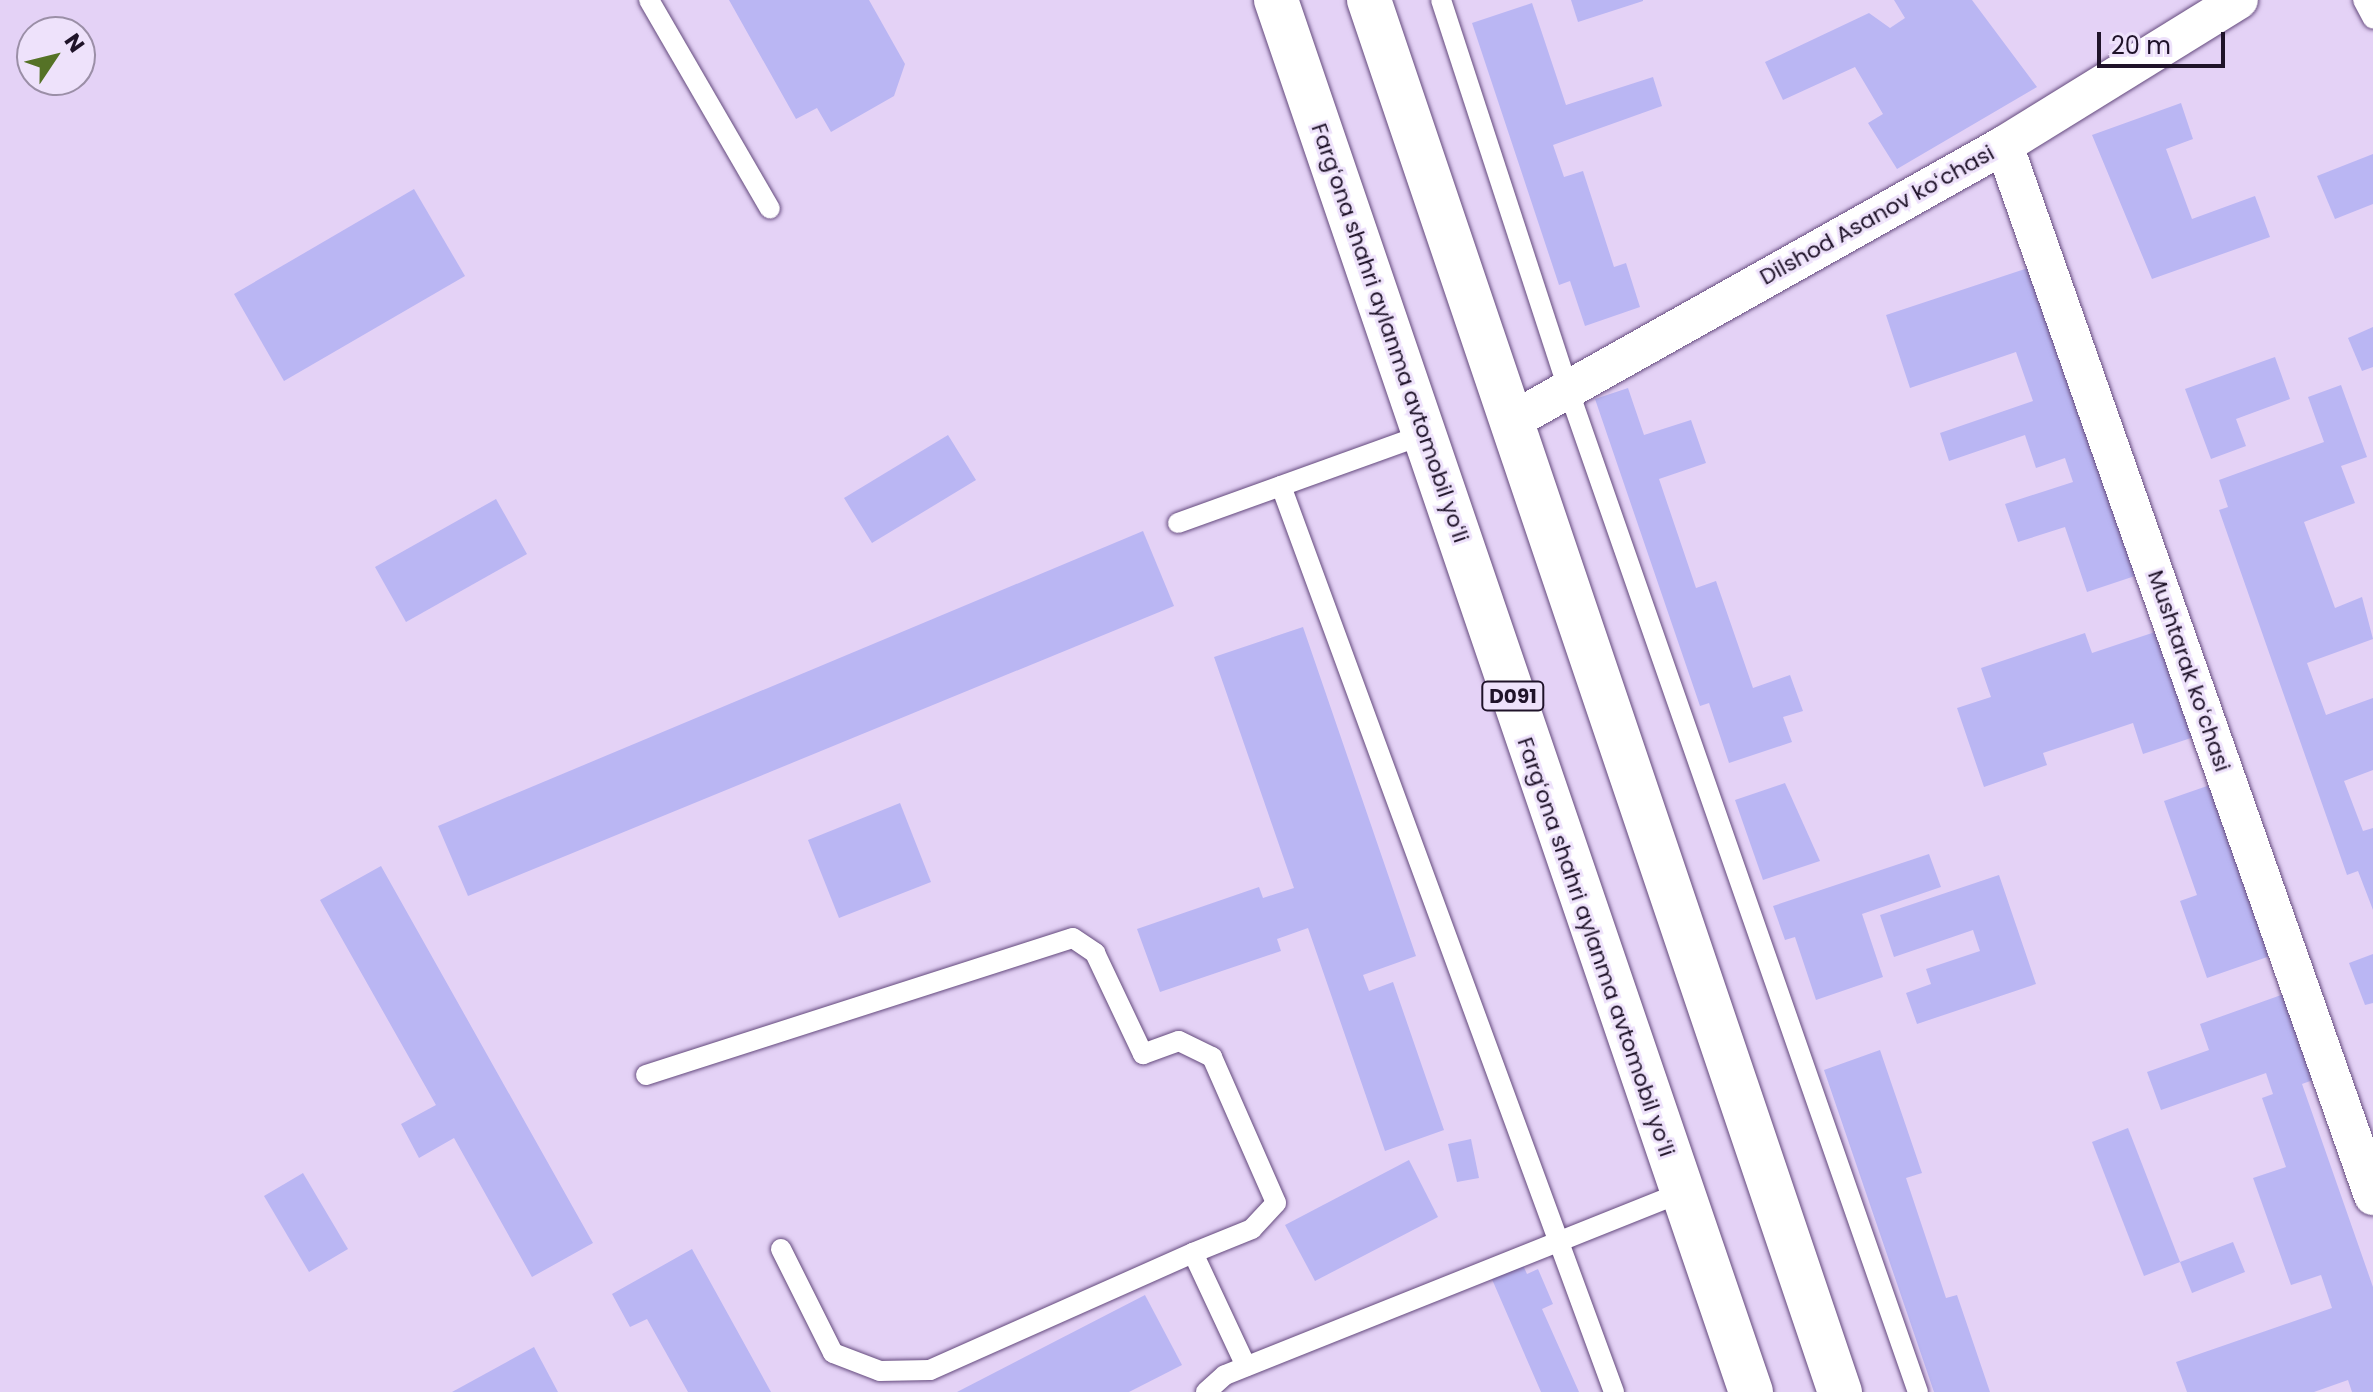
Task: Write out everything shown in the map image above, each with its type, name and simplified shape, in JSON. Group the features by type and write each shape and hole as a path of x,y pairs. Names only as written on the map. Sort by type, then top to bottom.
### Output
{"highway":[{"name":"Fargʻona shahri aylanma avtomobil yoʻli","path":"1276,0 1679,1193 1751,1392"},
{"path":"1369,0 1840,1392"}],"street":[{"name":"Dilshod Asanov koʻchasi","path":"1510,422 1567,386 2004,145 2239,0"},
{"name":"Mushtarak koʻchasi","path":"2004,145 2373,1196"}],"lane":[{"path":"649,0 770,209"},
{"path":"1441,0 1567,386 1918,1392"},
{"path":"2363,0 2373,19"},
{"path":"1178,523 1425,434"},
{"path":"1281,486 1553,1243 1614,1392"},
{"path":"646,1075 1073,938 1095,953 1143,1054 1179,1041 1212,1057 1276,1203 1252,1229 930,1370 880,1371 833,1353 781,1249"},
{"path":"1206,1392 1246,1366 1679,1193"},
{"path":"1193,1253 1246,1366"}],"building":[{"path":"729,0 869,0 905,64 894,96 831,132 817,108 796,119"},
{"path":"1571,0 1643,0 1643,1 1578,22"},
{"path":"1894,0 1972,0 2037,87 1897,169 1868,123 1883,114 1855,67 1783,100 1765,62 1869,13 1890,28 1905,18"},
{"path":"1532,3 1566,105 1653,77 1662,106 1553,145 1564,177 1583,171 1614,267 1626,263 1640,307 1585,326 1570,281 1559,285 1472,23"},
{"path":"2181,103 2193,139 2166,149 2192,219 2255,196 2270,237 2152,279 2092,135"},
{"path":"2373,154 2373,204 2335,219 2317,176"},
{"path":"414,189 465,276 284,381 234,294"},
{"path":"2040,264 2144,573 2087,592 2065,527 2018,542 2005,504 2073,482 2065,458 2036,468 2025,435 1949,461 1940,433 2033,401 2016,352 1910,388 1886,315"},
{"path":"2373,327 2373,367 2362,371 2348,338"},
{"path":"2275,357 2290,399 2236,419 2246,446 2211,459 2185,389"},
{"path":"2341,385 2367,457 2341,466 2355,503 2304,522 2335,608 2362,597 2373,639 2307,663 2326,715 2373,698 2373,770 2344,781 2363,831 2373,828 2373,910 2358,871 2347,875 2219,510 2228,507 2219,480 2324,442 2308,397"},
{"path":"1628,388 1644,435 1691,420 1706,463 1659,479 1696,588 1716,581 1753,688 1790,675 1803,711 1783,717 1792,742 1729,763 1709,703 1700,706 1595,399"},
{"path":"948,435 976,480 872,543 844,498"},
{"path":"496,499 527,554 406,622 375,567"},
{"path":"1143,531 1174,606 468,896 438,826"},
{"path":"1303,627 1416,956 1363,975 1369,991 1393,982 1444,1130 1385,1151 1308,928 1277,939 1281,951 1160,992 1137,929 1259,887 1263,898 1294,888 1214,657"},
{"path":"2164,629 2200,735 2143,754 2133,723 2043,753 2047,765 1984,787 1957,708 1991,697 1981,668 2085,633 2092,653"},
{"path":"1785,783 1820,861 1763,880 1735,800"},
{"path":"2210,785 2270,956 2207,978 2180,901 2197,895 2164,801"},
{"path":"900,803 931,882 839,918 808,840"},
{"path":"1929,854 1941,887 1862,914 1883,977 1816,1000 1795,937 1785,940 1773,906"},
{"path":"381,866 593,1243 532,1277 454,1138 419,1158 401,1124 436,1105 320,900"},
{"path":"1999,875 2036,984 1917,1024 1906,993 1931,984 1926,969 1980,951 1973,930 1894,957 1880,915"},
{"path":"2373,954 2373,1003 2365,1005 2349,963"},
{"path":"2284,994 2313,1080 2302,1084 2373,1287 2373,1392 2352,1392 2348,1380 2314,1392 2187,1392 2176,1362 2332,1308 2321,1275 2291,1285 2253,1178 2286,1167 2262,1098 2273,1094 2266,1073 2161,1110 2147,1072 2209,1050 2200,1024"},
{"path":"1880,1050 1922,1173 1906,1178 1946,1298 1957,1295 1990,1392 1934,1392 1824,1070"},
{"path":"2128,1128 2180,1262 2144,1276 2092,1142"},
{"path":"1471,1139 1479,1178 1457,1182 1448,1144"},
{"path":"1409,1160 1438,1217 1315,1281 1285,1225"},
{"path":"303,1173 348,1249 309,1272 264,1196"},
{"path":"2233,1242 2245,1272 2192,1293 2180,1262"},
{"path":"692,1249 771,1392 688,1392 647,1319 630,1327 612,1294"},
{"path":"1522,1263 1527,1274 1538,1269 1553,1304 1542,1309 1579,1392 1541,1392 1491,1277"},
{"path":"1145,1295 1182,1365 1129,1392 957,1392"},
{"path":"534,1347 558,1392 452,1392"}]}
